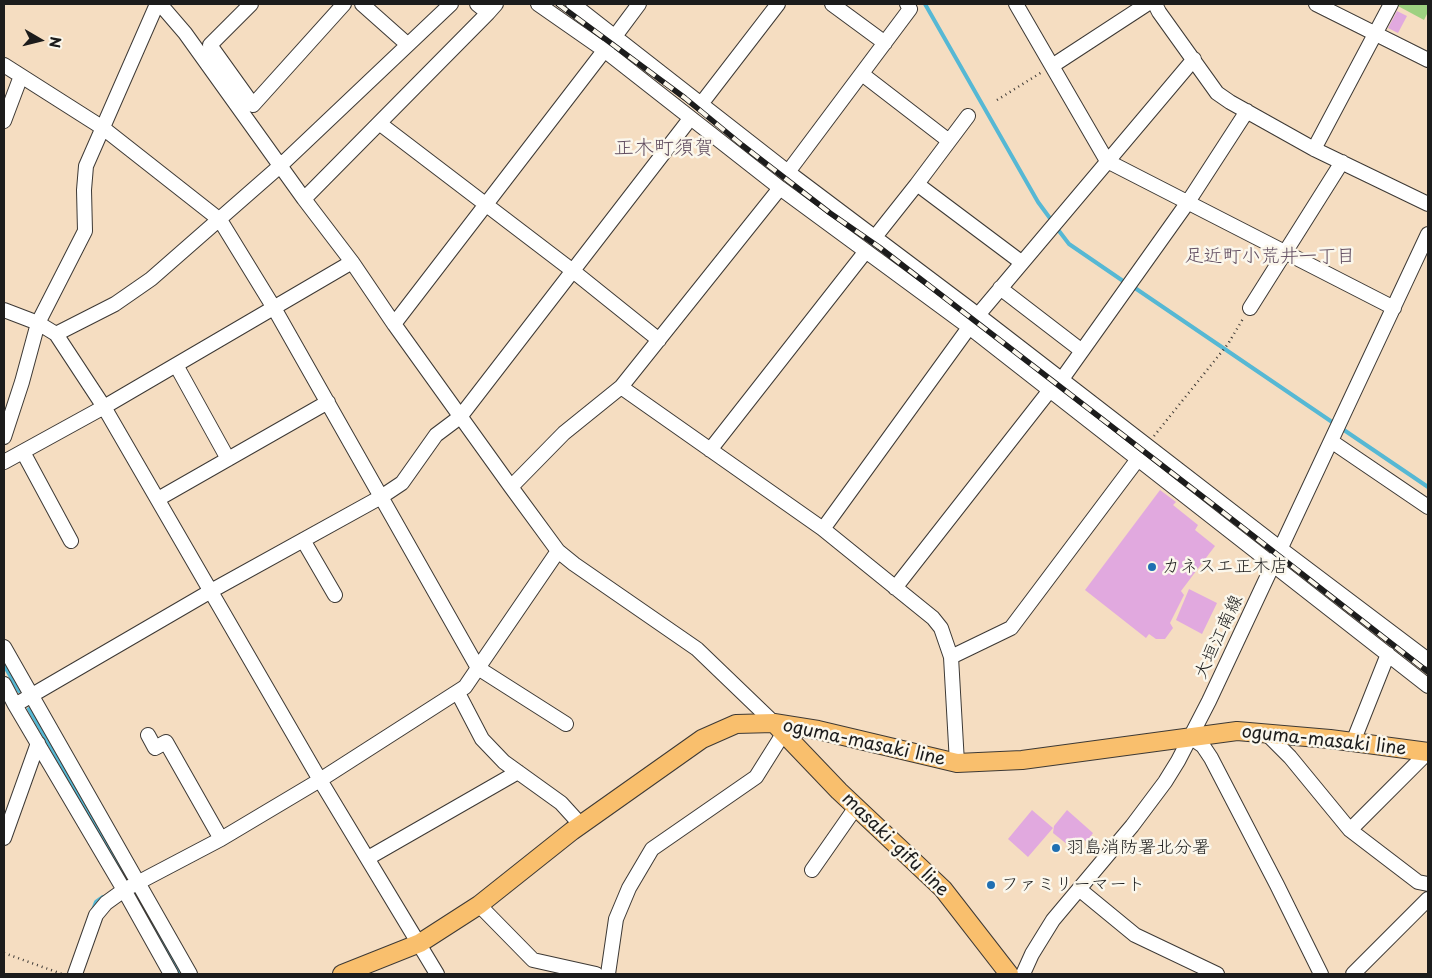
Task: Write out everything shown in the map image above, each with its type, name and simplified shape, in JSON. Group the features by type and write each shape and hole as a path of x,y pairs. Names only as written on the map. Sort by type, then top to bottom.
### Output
{"main road":[{"name":"oguma-masaki line","path":"351,972 420,943 479,905 581,825 702,739 736,724 818,730 957,763 1022,760 1190,736 1237,732 1353,742 1428,752"},
{"name":"masaki-gifu line","path":"778,728 856,807 943,890 1009,974"}],"street":[{"path":"4,437 22,382 38,323 85,231 84,190 86,166 159,4 185,33 304,199 352,262 460,417 558,551 697,649 778,728 756,776 652,849 629,888 616,919 608,974"},
{"path":"251,4 210,45 253,105 344,4"},
{"path":"362,4 408,44"},
{"path":"56,334 115,304 151,279 280,166 451,4"},
{"path":"538,4 604,50 780,188 969,327 1428,686"},
{"path":"573,4 788,172 876,237 1428,660"},
{"path":"394,324 639,4"},
{"path":"701,104 778,4"},
{"path":"832,4 885,43"},
{"path":"788,172 910,9 907,4"},
{"path":"1016,4 1107,161 1394,308"},
{"path":"1052,66 1147,4"},
{"path":"1155,4 1218,93 1230,102 1314,149 1428,204"},
{"path":"1316,4 1428,60"},
{"path":"1314,149 1390,4"},
{"path":"304,199 379,123 487,7"},
{"path":"822,529 978,315 1194,59"},
{"path":"4,64 103,128 220,220 274,308 478,668 566,724"},
{"path":"862,74 949,141"},
{"path":"4,121 21,76"},
{"path":"1062,379 1188,202 1247,111"},
{"path":"876,237 968,116"},
{"path":"379,123 573,270 659,340"},
{"path":"15,705 211,591 381,497 402,483 436,435 460,417 686,124"},
{"path":"1250,308 1342,162"},
{"path":"917,184 1021,262"},
{"path":"511,488 564,433 621,387 780,188"},
{"name":"大垣江南線","path":"1023,974 1032,954 1053,920 1132,826 1165,782 1210,700 1428,234"},
{"path":"710,450 866,252"},
{"path":"4,462 104,407 352,262"},
{"path":"1000,288 1082,351"},
{"path":"4,310 38,323 56,334 104,407 320,780 437,974"},
{"path":"176,365 228,459"},
{"path":"621,387 822,529 933,618 940,628 951,657 957,763"},
{"path":"895,588 1050,390"},
{"path":"158,500 328,402"},
{"path":"1331,441 1428,507"},
{"path":"23,452 71,541"},
{"path":"951,657 1011,628 1138,459"},
{"path":"303,540 335,595"},
{"path":"75,974 96,915 106,903 124,890 220,839 320,780 465,687 558,551"},
{"path":"4,647 190,974"},
{"path":"1353,742 1388,654"},
{"path":"4,684 171,974"},
{"path":"458,693 482,739 504,762 561,803 581,825"},
{"path":"1266,733 1290,757 1350,830 1418,882 1428,884"},
{"path":"148,735 155,748 166,742 220,839"},
{"path":"1190,736 1203,746 1212,758 1321,974"},
{"path":"4,838 38,743"},
{"path":"1350,830 1428,752"},
{"path":"368,858 518,772"},
{"path":"812,870 856,807"},
{"path":"1079,889 1135,936 1217,974"},
{"path":"1353,974 1428,899"},
{"path":"479,905 533,960 596,974"}],"path":[{"path":"997,100 1052,66"},
{"path":"1147,445 1228,344 1250,308"},
{"path":"4,953 64,974"}],"green space":[{"path":"1399,4 1428,4 1428,12 1424,20 1398,6"}],"building":[{"path":"1397,11 1407,16 1398,33 1388,28"},
{"path":"1160,490 1176,502 1173,505 1198,525 1195,530 1215,546 1181,591 1184,595 1170,623 1173,628 1165,639 1156,639 1149,634 1146,638 1085,590"},
{"path":"1189,589 1217,603 1202,634 1176,620"},
{"path":"1032,810 1053,828 1028,857 1008,839"},
{"path":"1067,810 1093,833 1087,842 1082,838 1073,849 1053,833 1054,826"}],"waterway":[{"path":"925,4 1038,202 1052,221"},
{"path":"1056,227 1069,244 1126,283"},
{"path":"1132,286 1335,424"},
{"path":"1341,428 1428,487"},
{"path":"4,665 19,691"},
{"path":"29,709 129,882"},
{"path":"133,891 181,974"},
{"path":"93,910 96,902 103,897"}],"railway":[{"path":"558,4 685,98 830,213 879,247 1428,672"}],"place":[{"name":"カネスエ正木店","path":"1152,567"},
{"name":"羽島消防署北分署","path":"1056,848"},
{"name":"ファミリーマート","path":"991,885"}],"district":[{"name":"正木町須賀","path":"664,148"},
{"name":"足近町小荒井一丁目","path":"1270,257"}]}
